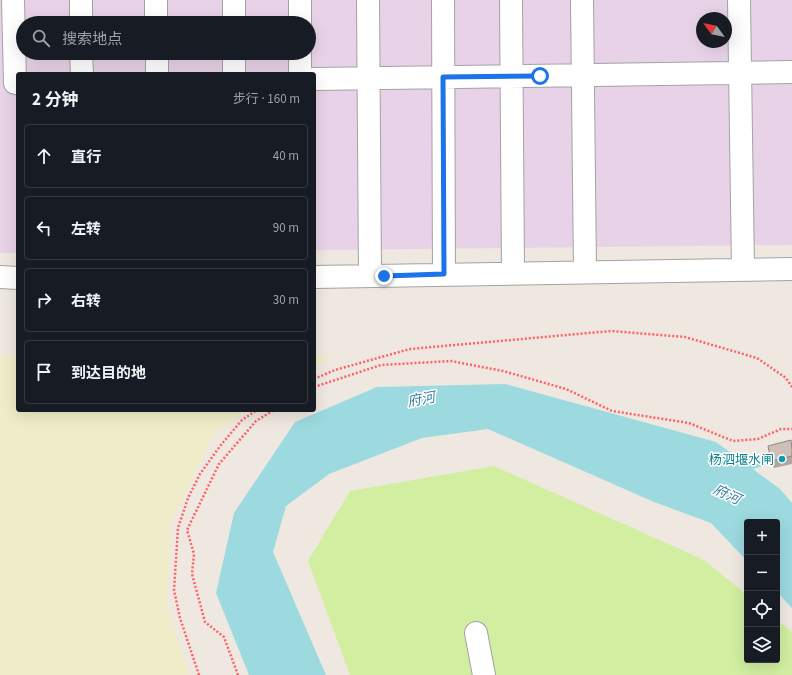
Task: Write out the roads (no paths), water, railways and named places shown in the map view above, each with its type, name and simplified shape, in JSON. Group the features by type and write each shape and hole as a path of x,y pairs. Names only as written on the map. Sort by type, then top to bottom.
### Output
{"street":[{"path":"11,83 13,0"},
{"path":"81,0 81,16"},
{"path":"156,0 156,16"},
{"path":"234,0 234,16"},
{"path":"300,0 300,16"},
{"path":"368,0 370,276"},
{"path":"443,0 444,274"},
{"path":"511,0 513,273"},
{"path":"582,0 585,272"},
{"path":"740,0 743,269"},
{"path":"81,60 82,72"},
{"path":"157,60 157,72"},
{"path":"234,60 234,72"},
{"path":"300,60 300,72"},
{"path":"316,79 792,72"},
{"path":"316,277 792,268"},
{"path":"0,277 16,278"},
{"path":"476,633 484,675"}],"water":[{"name":"府河","path":"505,384 716,442 780,489 792,503 792,608 780,595 780,519 744,519 744,558 711,523 654,502 488,429 422,438 329,474 286,506 273,552 326,675 249,675 216,593 234,513 295,422 377,387"}],"waterway":[{"path":"746,469 777,459"}],"place":[{"name":"杨泗堰水闸","path":"782,459"}]}
